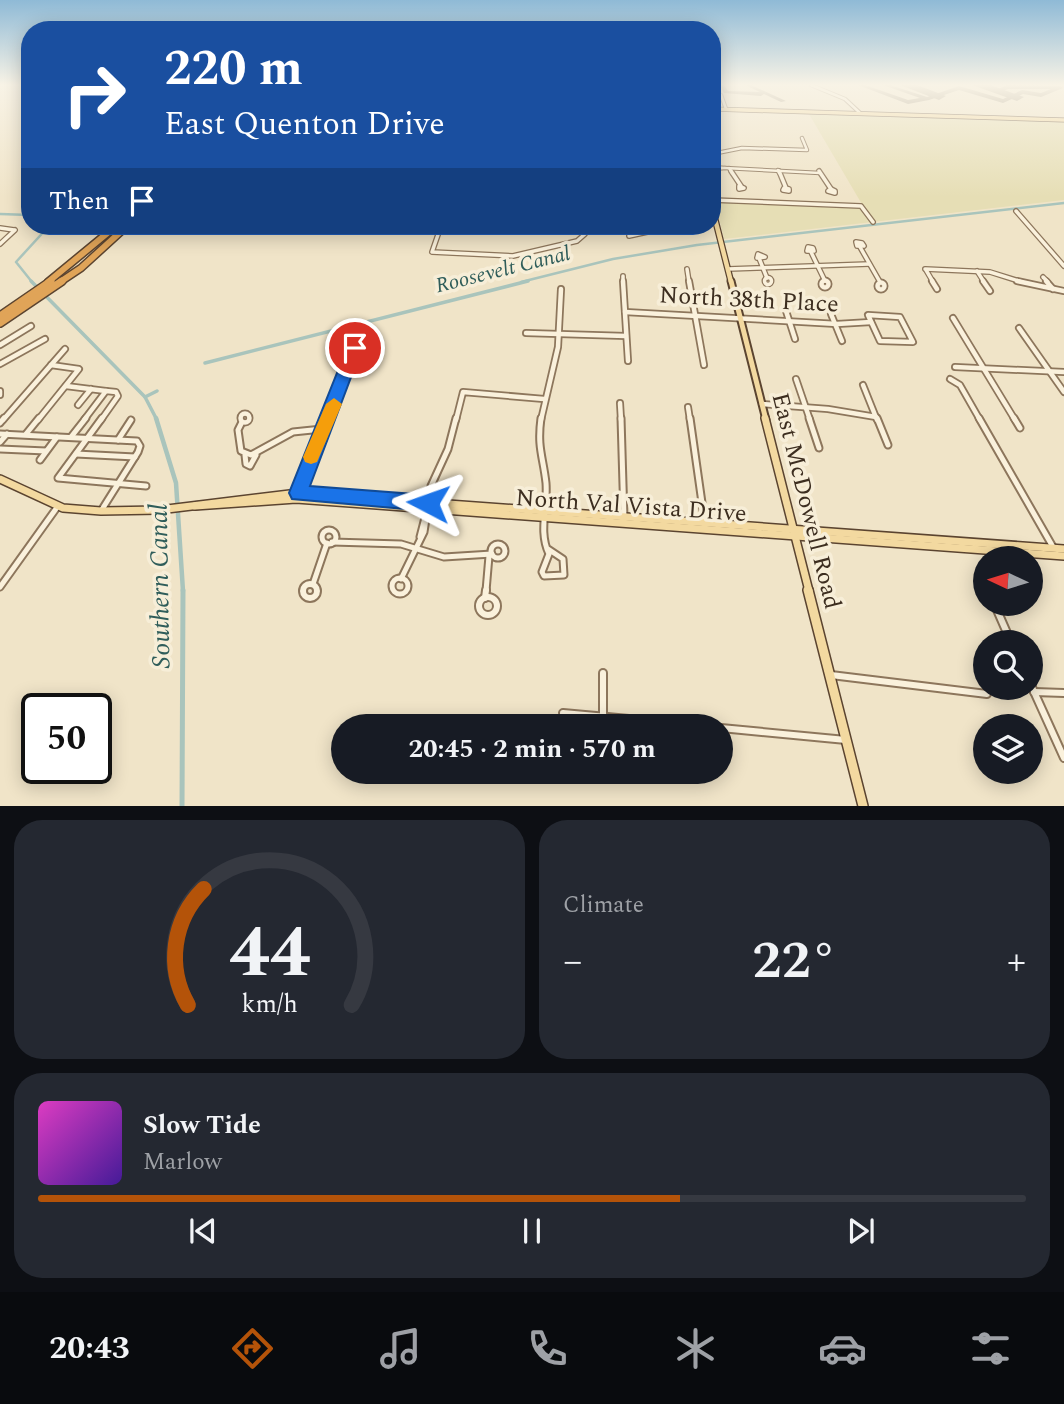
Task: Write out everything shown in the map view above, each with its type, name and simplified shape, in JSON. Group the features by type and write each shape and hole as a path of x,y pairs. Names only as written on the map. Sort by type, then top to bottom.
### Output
{"highway":[{"path":"1,325 18,305 105,235"},
{"path":"1,325 58,285 116,235"},
{"path":"0,314 37,299"}],"main road":[{"name":"East McDowell Road","path":"719,235 863,806"},
{"name":"North Val Vista Drive","path":"0,479 58,506 102,510 191,507 201,509 297,496 896,541 998,546"},
{"name":"North Val Vista Drive","path":"956,545 973,547"},
{"name":"North Val Vista Drive","path":"1043,555 1059,553 1064,549"}],"street":[{"path":"721,152 742,148 807,150 802,138"},
{"path":"721,168 822,172 831,190"},
{"path":"727,168 741,186"},
{"path":"778,170 786,188"},
{"path":"721,200 861,206 873,222"},
{"path":"1016,211 1064,265"},
{"path":"0,228 15,230 0,244"},
{"path":"437,235 432,252 520,255 573,243 584,235"},
{"path":"629,236 634,235"},
{"path":"860,247 880,283"},
{"path":"811,252 825,281"},
{"path":"759,258 767,278"},
{"path":"727,268 869,264"},
{"path":"687,269 704,365"},
{"path":"937,289 925,269 997,274 1048,292 1064,291"},
{"path":"977,271 990,290"},
{"path":"623,276 628,361"},
{"path":"1043,277 1054,290"},
{"path":"548,550 542,572 544,576 564,575 564,559 548,550 543,541 546,484 538,444 544,399 557,355 561,289"},
{"path":"786,311 795,338"},
{"name":"North 38th Place","path":"625,312 789,319 835,324 872,322"},
{"path":"831,314 842,341"},
{"name":"North 38th Place","path":"868,315 900,317 913,342 880,341 872,322 868,315"},
{"path":"953,318 1020,428"},
{"path":"0,345 31,326"},
{"path":"297,496 322,429 341,389 362,327"},
{"path":"1019,328 1064,392"},
{"path":"526,333 626,336"},
{"path":"0,363 37,341 46,340"},
{"path":"0,423 65,349"},
{"path":"26,435 79,369 77,366 51,365"},
{"path":"955,367 1064,372"},
{"path":"796,379 819,448"},
{"path":"950,379 960,385 1059,553"},
{"path":"65,386 106,388 106,391 116,392 118,396 58,478 146,486"},
{"path":"863,386 888,445"},
{"path":"78,405 92,388"},
{"path":"71,437 106,391"},
{"path":"401,579 420,537 435,475 449,449 463,392 544,399"},
{"path":"620,403 624,521"},
{"path":"762,404 876,417"},
{"path":"688,407 706,527"},
{"path":"117,440 131,420"},
{"path":"242,422 238,430 245,455 244,461 250,466 256,455"},
{"path":"245,455 256,455 293,432 322,429"},
{"path":"0,434 136,442 140,446 135,457 102,510"},
{"path":"0,442 7,434"},
{"path":"40,460 58,436"},
{"path":"0,449 46,451"},
{"path":"75,454 135,457"},
{"path":"0,587 58,506"},
{"path":"313,584 330,543 401,544 444,557 490,555 485,598"},
{"path":"603,673 603,714"},
{"path":"831,675 973,692"},
{"path":"1043,690 1064,693"},
{"path":"1037,700 1064,758"},
{"path":"563,713 576,714"},
{"path":"733,729 847,740"}],"shaded area":[{"path":"814,123 1064,123 1064,200 724,239 721,226 721,201 863,206"}],"waterway":[{"name":"Roosevelt Canal","path":"521,282 613,259 697,245 1064,203"},
{"path":"0,214 21,215"},
{"name":"Southern Canal","path":"32,282 16,262 41,235"},
{"name":"Southern Canal","path":"31,281 145,397"},
{"name":"Roosevelt Canal","path":"205,363 528,281"},
{"name":"Roosevelt Canal","path":"145,397 157,391"},
{"name":"Southern Canal","path":"145,397 156,418"},
{"name":"Southern Canal","path":"156,418 176,483 183,591"},
{"name":"Southern Canal","path":"182,806 183,591"}],"slow traffic":[{"path":"311,457 334,404"}],"route":[{"path":"355,348 298,493 428,503"}]}
